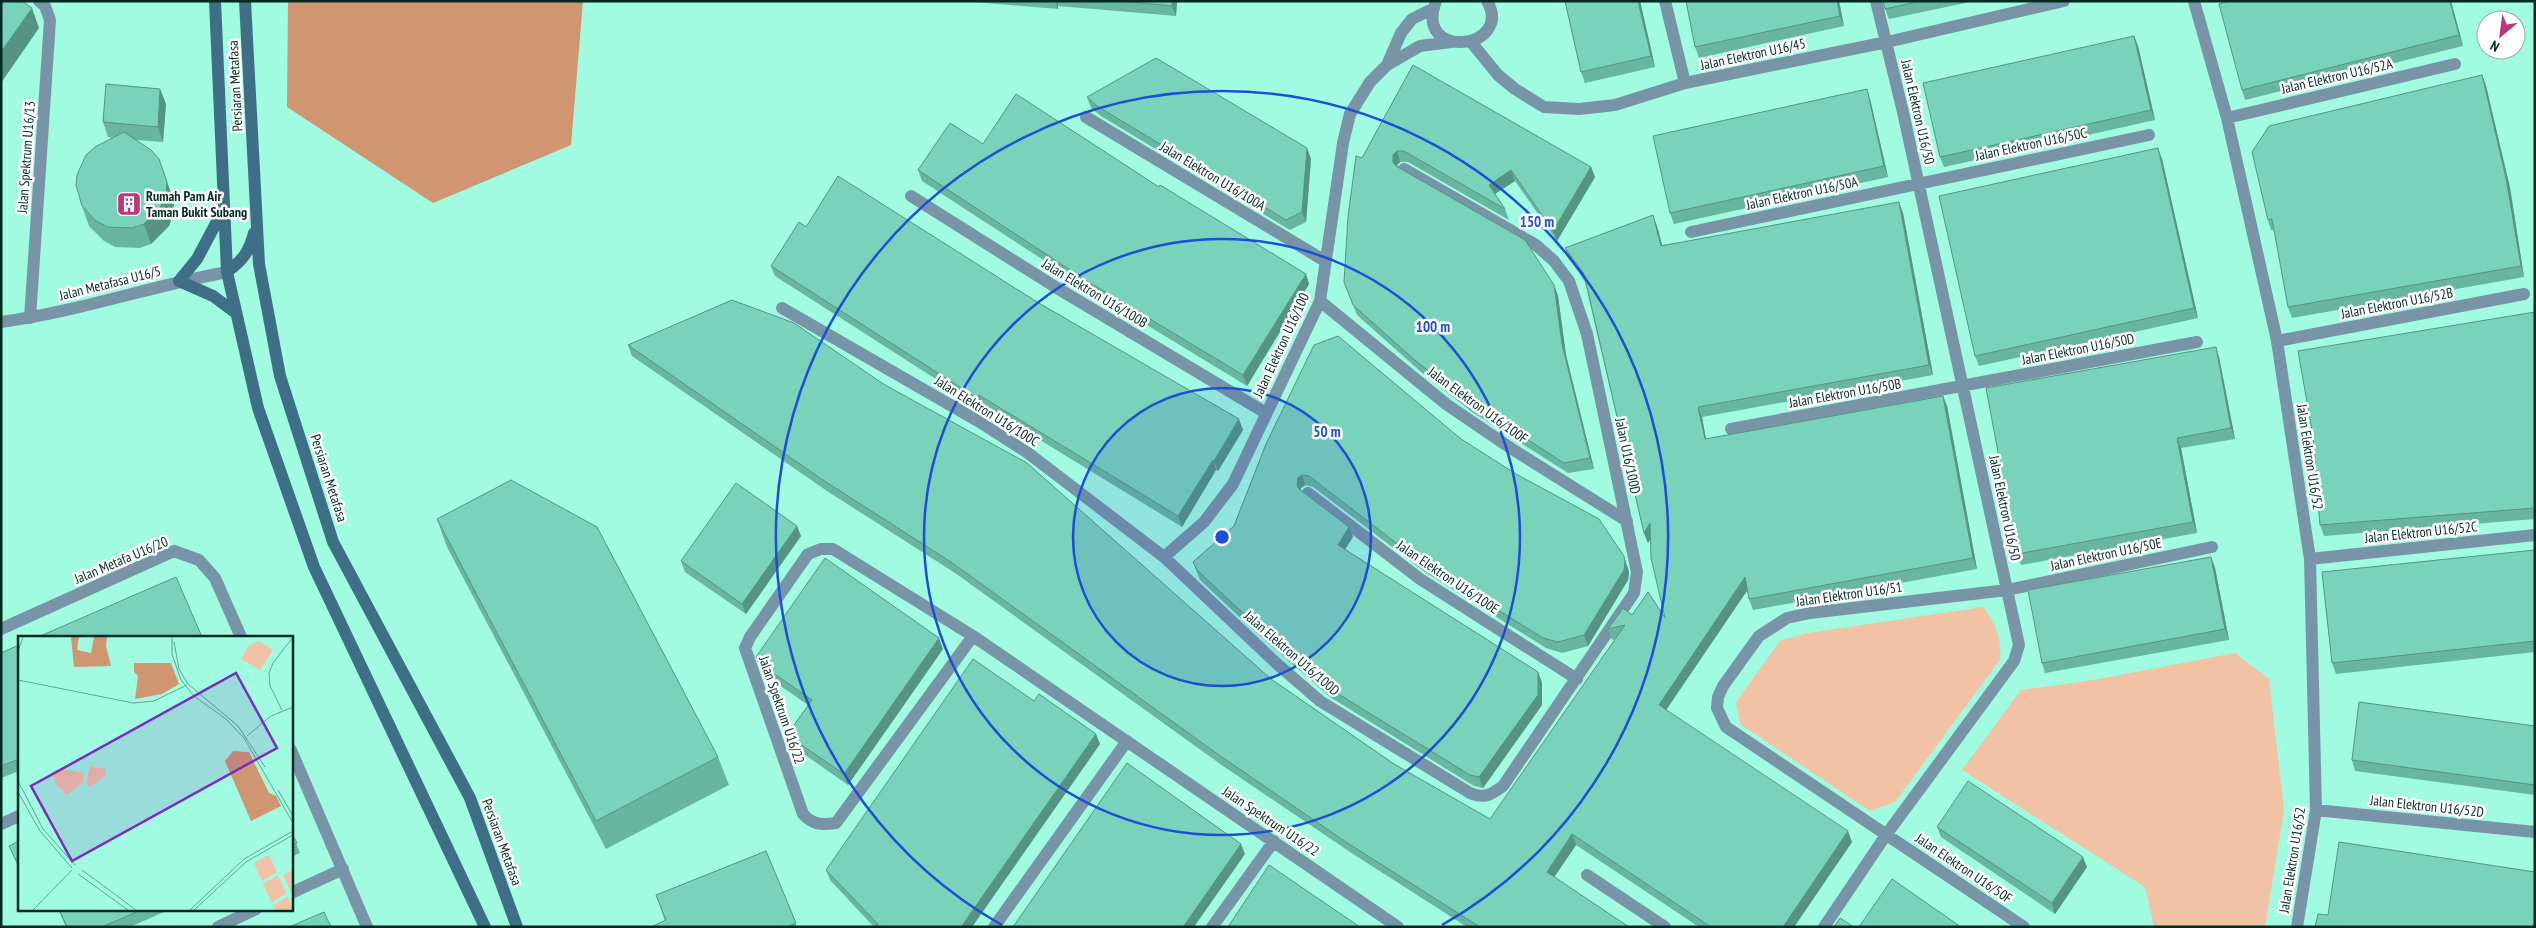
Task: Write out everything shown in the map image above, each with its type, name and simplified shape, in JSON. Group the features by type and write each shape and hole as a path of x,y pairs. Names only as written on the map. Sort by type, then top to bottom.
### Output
{"main road":[{"name":"Persiaran Metafasa","path":"215,1 222,212 227,272 258,408 314,567 485,927"},
{"name":"Persiaran Metafasa","path":"245,1 259,264 280,376 333,542 470,798 517,927"},
{"path":"222,212 197,258 179,281 213,296 236,313"},
{"path":"227,272 243,260 250,249 257,223"}],"street":[{"name":"Jalan Spektrum U16/13","path":"30,318 50,20 45,6 39,1"},
{"path":"1387,65 1420,46 1451,42 1471,42 1486,31 1489,23 1491,14 1486,1"},
{"path":"1665,1 1685,83"},
{"name":"Jalan Elektron U16/50","path":"1824,927 1886,835 2018,653 2019,645 1919,183 1876,1"},
{"name":"Jalan Elektron U16/45","path":"1471,42 1498,74 1515,90 1544,107 1578,108 1615,104 1685,83 1887,42 2064,1"},
{"name":"Jalan Elektron U16/52","path":"2194,1 2227,118 2277,341 2310,559 2316,810 2297,927"},
{"path":"1435,5 1434,24 1438,32 1451,42"},
{"path":"1387,65 1401,33 1412,19 1435,5"},
{"name":"Jalan Elektron U16/52A","path":"2227,118 2455,64"},
{"name":"Jalan Elektron U16/100","path":"1164,557 1204,522 1233,484 1320,301 1343,142 1350,114 1370,82 1387,65"},
{"name":"Jalan Elektron U16/100A","path":"1086,116 1325,261"},
{"name":"Jalan Elektron U16/50C","path":"1919,183 2149,135"},
{"name":"Jalan U16/100D","path":"1404,169 1536,245 1554,261 1570,281 1587,334 1637,572 1634,593 1504,786 1490,796"},
{"name":"Jalan Elektron U16/50A","path":"1691,232 1919,183"},
{"name":"Jalan Elektron U16/100B","path":"911,196 1266,413"},
{"name":"Jalan Metafasa U16/5","path":"1,322 30,318 179,281 227,272"},
{"name":"Jalan Elektron U16/52B","path":"2277,341 2524,294"},
{"name":"Jalan Elektron U16/100F","path":"1320,301 1446,404 1512,449 1627,521"},
{"name":"Jalan Elektron U16/100C","path":"782,308 978,421 1028,453 1164,557"},
{"name":"Jalan Elektron U16/50D","path":"1964,386 2197,342"},
{"name":"Jalan Elektron U16/50B","path":"1731,429 1964,386"},
{"name":"Jalan Elektron U16/100E","path":"1308,493 1420,579 1577,679"},
{"name":"Jalan Elektron U16/52C","path":"2310,559 2535,535"},
{"name":"Jalan Elektron U16/50E","path":"2007,590 2212,547"},
{"name":"Jalan Spektrum U16/22","path":"973,636 836,823 820,825 810,821 803,814 745,648 750,637 808,554 821,549 833,549 973,636 1398,927"},
{"name":"Jalan Metafa U16/20","path":"1,629 174,551 199,560 215,578 241,636"},
{"name":"Jalan Elektron U16/100D","path":"1164,557 1276,663 1320,701 1470,793 1479,797 1490,796"},
{"name":"Jalan Elektron U16/51","path":"1886,835 1726,727 1717,708 1723,686 1759,636 1787,618 1810,613 2007,590"},
{"path":"994,927 1126,741"},
{"path":"292,752 367,927"},
{"name":"Jalan Elektron U16/52D","path":"2316,810 2535,832"},
{"path":"1,824 18,816"},
{"name":"Jalan Elektron U16/50F","path":"1886,835 2024,927"},
{"path":"1212,927 1274,842"},
{"path":"292,893 343,869"},
{"path":"1587,876 1665,927"},
{"path":"218,927 254,910"}],"shaded area":[{"path":"288,1 583,1 571,145 433,203 287,107"},
{"path":"1983,607 1999,638 2000,660 1895,802 1870,811 1740,724 1736,702 1780,641 1808,633"},
{"path":"2235,653 2269,679 2284,811 2265,927 2154,927 2145,887 1962,770 2021,690 2093,680"}],"building":[{"path":"1,1 22,1 32,8 1,52"},
{"path":"1121,1 1172,1 1172,6"},
{"path":"1565,1 1638,1 1651,56 1581,72"},
{"path":"1686,1 1837,1 1840,16 1695,47"},
{"path":"1883,1 1921,1 1885,9"},
{"path":"2229,1 2450,1 2459,35 2242,90 2219,4"},
{"path":"2134,36 2151,110 1940,157 1923,83"},
{"path":"1156,58 1307,148 1302,212 1286,220 1097,106 1087,97"},
{"path":"1413,65 1591,167 1553,231 1511,170 1489,185 1505,209 1404,151 1397,151 1393,155 1393,162 1396,166 1525,240 1554,285 1562,344 1590,458 1564,463 1468,401 1417,362 1353,305 1344,282 1348,217 1356,156 1362,158"},
{"path":"2482,75 2506,178 2521,266 2288,307 2272,219 2268,220 2252,152 2269,126"},
{"path":"106,84 160,89 158,127 103,122"},
{"path":"1867,89 1884,166 1670,213 1653,136"},
{"path":"1016,94 1159,187 1160,185 1306,274 1243,375 1087,281 918,170 950,123 983,144"},
{"name":"Rumah Pam Air Taman Bukit Subang","path":"124,132 151,150 159,159 167,182 166,195 161,206 144,224 132,228 108,227 96,221 82,206 76,185 77,175 86,155 95,147"},
{"path":"2158,148 2194,308 1975,356 1939,196"},
{"path":"838,176 1037,302 1239,419 1178,516 979,395 977,398 771,266 799,222 806,227"},
{"path":"1899,202 1929,365 1698,407 1705,439 1943,396 1973,558 1749,599 1745,577 1659,705 1848,831 1783,927 1711,927 1572,834 1547,872 1629,927 1480,927 1346,842 1219,755 951,562 823,480 628,345 732,300 794,323 885,385 1027,463 1271,679 1394,764 1490,819 1625,625 1608,629 1623,608 1632,615 1648,592 1665,618 1651,558 1650,523 1644,533 1584,274 1565,248 1653,215 1661,246"},
{"path":"2535,312 2535,508 2320,525 2313,436 2298,351"},
{"path":"1338,336 1461,439 1516,474 1599,519 1624,556 1624,570 1584,635 1558,642 1543,638 1421,562 1309,476 1302,475 1298,478 1297,485 1299,489 1349,527 1338,545 1538,672 1538,695 1479,777 1470,775 1327,687 1244,614 1197,570 1193,562 1234,526 1266,444 1314,345"},
{"path":"2216,347 2231,428 2177,438 2193,522 2017,554 1986,388"},
{"path":"511,480 597,527 718,757 596,821 437,519"},
{"path":"736,483 797,526 742,604 681,561"},
{"path":"2535,550 2535,641 2332,663 2322,572"},
{"path":"2211,557 2225,629 2042,663 2028,590"},
{"path":"825,558 939,638 844,774 787,735 812,700 759,663 756,657"},
{"path":"176,577 202,636 40,636"},
{"path":"18,645 18,759 1,766 1,653"},
{"path":"973,659 1034,701 1039,694 1096,734 961,927 876,927 878,924 826,870"},
{"path":"2359,702 2535,726 2535,785 2352,760"},
{"path":"1127,763 1241,844 1183,927 1013,927"},
{"path":"1968,781 2083,857 2052,903 1937,827"},
{"path":"292,833 297,843 292,845"},
{"path":"18,842 18,865 9,846"},
{"path":"2339,842 2535,872 2535,927 2315,927 2318,914 2328,915"},
{"path":"766,851 796,923 787,927 651,927 666,920 656,895"},
{"path":"1269,865 1360,927 1228,927"},
{"path":"1892,879 1961,927 1859,927"},
{"path":"59,910 141,910 102,927 67,927"},
{"path":"324,912 331,927 289,927"},
{"path":"1840,918 1854,927 1834,927"}],"place":[{"name":"Rumah Pam Air Taman Bukit Subang","path":"129,204"}]}
